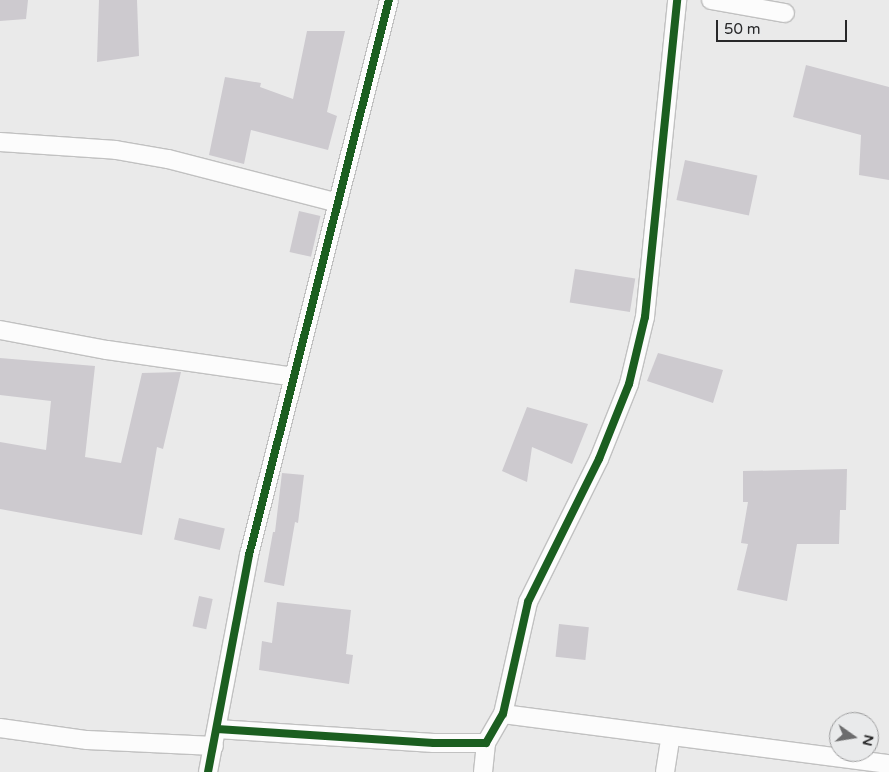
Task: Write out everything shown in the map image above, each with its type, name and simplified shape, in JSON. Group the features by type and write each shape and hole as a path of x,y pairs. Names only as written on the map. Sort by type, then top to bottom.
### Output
{"street":[{"path":"208,772 216,738 249,555 389,0"},
{"path":"483,772 486,743 503,714 528,602 599,459 629,384 645,317 678,0"},
{"path":"711,0 786,13"},
{"path":"0,142 116,150 168,159 338,203"},
{"path":"0,330 107,350 294,377"},
{"path":"503,714 883,767"},
{"path":"0,728 87,740 216,738 486,743"},
{"path":"665,772 671,736"}],"building":[{"path":"0,0 28,0 26,19 0,21"},
{"path":"99,0 137,0 139,56 97,62"},
{"path":"307,31 345,31 327,112 337,116 328,150 251,130 244,164 209,155 225,77 261,83 260,87 293,99"},
{"path":"806,65 889,87 889,180 859,175 861,135 793,117"},
{"path":"685,160 757,175 749,215 676,200"},
{"path":"299,211 320,216 311,257 290,252"},
{"path":"575,269 635,279 630,312 570,303"},
{"path":"658,353 723,370 713,403 647,381"},
{"path":"0,358 95,366 85,457 121,463 142,373 181,372 163,449 157,447 142,535 0,509 0,442 46,450 51,401 0,395"},
{"path":"527,407 588,424 572,464 532,447 527,482 502,471"},
{"path":"847,469 846,510 840,510 839,544 797,544 787,601 737,590 748,544 741,543 748,502 743,502 743,471"},
{"path":"282,473 304,475 298,523 295,522 284,586 264,582 273,532 275,532"},
{"path":"179,518 225,529 220,550 174,539"},
{"path":"199,596 213,599 206,629 193,626"},
{"path":"277,602 351,610 346,654 353,655 349,684 259,670 262,641 272,643"},
{"path":"559,624 589,627 585,660 556,657"}],"cycle path":[{"path":"208,772 249,555 389,0"},
{"path":"217,729 434,743 486,743 503,714 528,602 599,459 629,384 645,317 677,0"}]}
